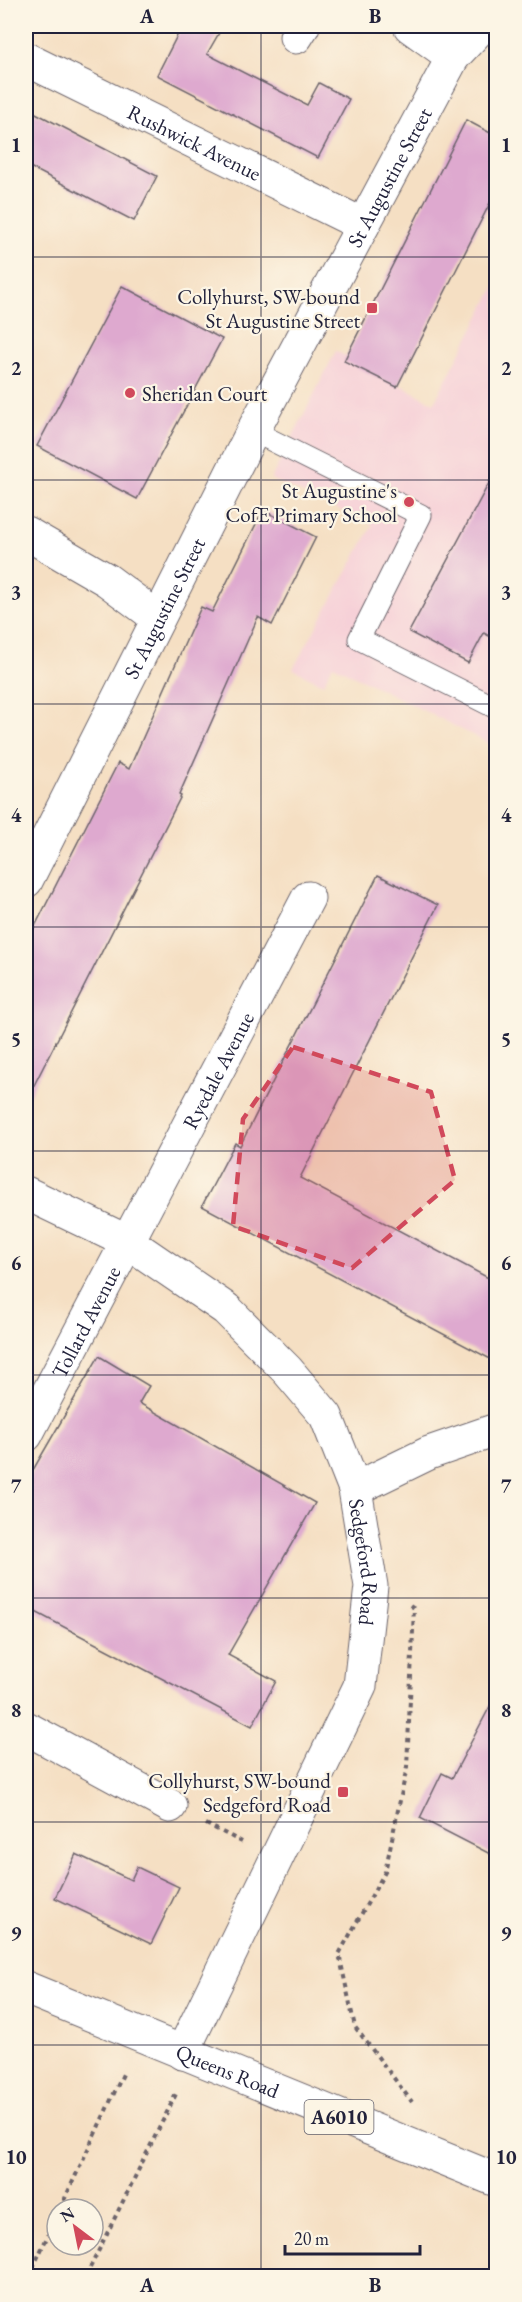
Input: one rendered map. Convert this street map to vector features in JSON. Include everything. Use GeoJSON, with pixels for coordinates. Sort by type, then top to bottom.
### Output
{"type":"FeatureCollection","features":[{"type":"Feature","properties":{"kind":"main road"},"geometry":{"type":"LineString","coordinates":[[410,26],[453,57]]}},
{"type":"Feature","properties":{"kind":"main road","name":"St Augustine Street"},"geometry":{"type":"LineString","coordinates":[[26,881],[253,431],[453,57],[482,26]]}},
{"type":"Feature","properties":{"kind":"main road","name":"Rushwick Avenue"},"geometry":{"type":"LineString","coordinates":[[26,59],[363,225]]}},
{"type":"Feature","properties":{"kind":"main road"},"geometry":{"type":"LineString","coordinates":[[26,532],[107,580],[158,618]]}},
{"type":"Feature","properties":{"kind":"main road","name":"Ryedale Avenue"},"geometry":{"type":"LineString","coordinates":[[128,1242],[308,898]]}},
{"type":"Feature","properties":{"kind":"main road","name":"Sedgeford Road"},"geometry":{"type":"LineString","coordinates":[[26,1192],[128,1242],[226,1309],[286,1370],[326,1416],[355,1489],[371,1586],[360,1686],[276,1858],[188,2056]]}},
{"type":"Feature","properties":{"kind":"main road","name":"Tollard Avenue"},"geometry":{"type":"LineString","coordinates":[[26,1435],[128,1242]]}},
{"type":"Feature","properties":{"kind":"main road"},"geometry":{"type":"LineString","coordinates":[[355,1489],[429,1453],[496,1430]]}},
{"type":"Feature","properties":{"kind":"main road"},"geometry":{"type":"LineString","coordinates":[[26,1728],[170,1806]]}},
{"type":"Feature","properties":{"kind":"main road","name":"Queens Road"},"geometry":{"type":"LineString","coordinates":[[26,1988],[496,2180]]}},
{"type":"Feature","properties":{"kind":"lane"},"geometry":{"type":"LineString","coordinates":[[253,431],[421,515],[359,639],[496,708]]}},
{"type":"Feature","properties":{"kind":"path"},"geometry":{"type":"LineString","coordinates":[[371,1586],[414,1608],[407,1767],[386,1872],[339,1954],[355,2027],[412,2101],[405,2144]]}},
{"type":"Feature","properties":{"kind":"path"},"geometry":{"type":"LineString","coordinates":[[170,1806],[276,1858]]}},
{"type":"Feature","properties":{"kind":"path"},"geometry":{"type":"LineString","coordinates":[[66,2197],[141,2036]]}},
{"type":"Feature","properties":{"kind":"path"},"geometry":{"type":"LineString","coordinates":[[86,2277],[188,2056]]}},
{"type":"Feature","properties":{"kind":"path"},"geometry":{"type":"LineString","coordinates":[[29,2277],[45,2242]]}},
{"type":"Feature","properties":{"kind":"highlighted area"},"geometry":{"type":"Polygon","coordinates":[[[293,1047],[431,1092],[455,1180],[352,1268],[233,1226],[243,1119],[293,1047]]]}},
{"type":"Feature","properties":{"kind":"shaded area","name":"St Augustine's CofE Primary School"},"geometry":{"type":"Polygon","coordinates":[[[496,285],[496,747],[333,665],[323,684],[293,669],[373,525],[271,479],[336,351],[434,403],[496,285]]]}},
{"type":"Feature","properties":{"kind":"building"},"geometry":{"type":"Polygon","coordinates":[[[182,26],[223,26],[207,54],[307,105],[319,83],[349,99],[318,158],[157,75],[182,26]]]}},
{"type":"Feature","properties":{"kind":"building"},"geometry":{"type":"Polygon","coordinates":[[[26,108],[157,176],[134,221],[26,165],[26,108]]]}},
{"type":"Feature","properties":{"kind":"building"},"geometry":{"type":"Polygon","coordinates":[[[466,120],[496,136],[496,191],[397,387],[344,361],[466,120]]]}},
{"type":"Feature","properties":{"kind":"building","name":"Sheridan Court"},"geometry":{"type":"Polygon","coordinates":[[[122,286],[222,339],[137,499],[37,446],[122,286]]]}},
{"type":"Feature","properties":{"kind":"building"},"geometry":{"type":"Polygon","coordinates":[[[496,470],[496,640],[484,633],[468,663],[409,632],[496,470]]]}},
{"type":"Feature","properties":{"kind":"building"},"geometry":{"type":"Polygon","coordinates":[[[263,510],[316,537],[272,625],[258,617],[179,795],[181,796],[26,1101],[26,944],[118,763],[129,769],[201,607],[212,612],[263,510]]]}},
{"type":"Feature","properties":{"kind":"building"},"geometry":{"type":"Polygon","coordinates":[[[378,875],[438,905],[300,1178],[496,1282],[496,1362],[202,1206],[235,1143],[240,1146],[378,875]]]}},
{"type":"Feature","properties":{"kind":"building"},"geometry":{"type":"Polygon","coordinates":[[[99,1356],[149,1386],[139,1403],[315,1503],[228,1655],[276,1681],[252,1726],[26,1607],[26,1482],[99,1356]]]}},
{"type":"Feature","properties":{"kind":"building"},"geometry":{"type":"Polygon","coordinates":[[[496,1695],[496,1857],[420,1818],[442,1773],[452,1778],[496,1695]]]}},
{"type":"Feature","properties":{"kind":"building"},"geometry":{"type":"Polygon","coordinates":[[[76,1854],[131,1880],[137,1867],[179,1887],[151,1944],[55,1898],[76,1854]]]}},
{"type":"Feature","properties":{"kind":"place","name":"Collyhurst, SW-bound St Augustine Street"},"geometry":{"type":"Point","coordinates":[372,308]}},
{"type":"Feature","properties":{"kind":"place","name":"Sheridan Court"},"geometry":{"type":"Point","coordinates":[130,393]}},
{"type":"Feature","properties":{"kind":"place","name":"St Augustine's CofE Primary School"},"geometry":{"type":"Point","coordinates":[409,502]}},
{"type":"Feature","properties":{"kind":"place","name":"Collyhurst, SW-bound Sedgeford Road"},"geometry":{"type":"Point","coordinates":[343,1792]}}]}
